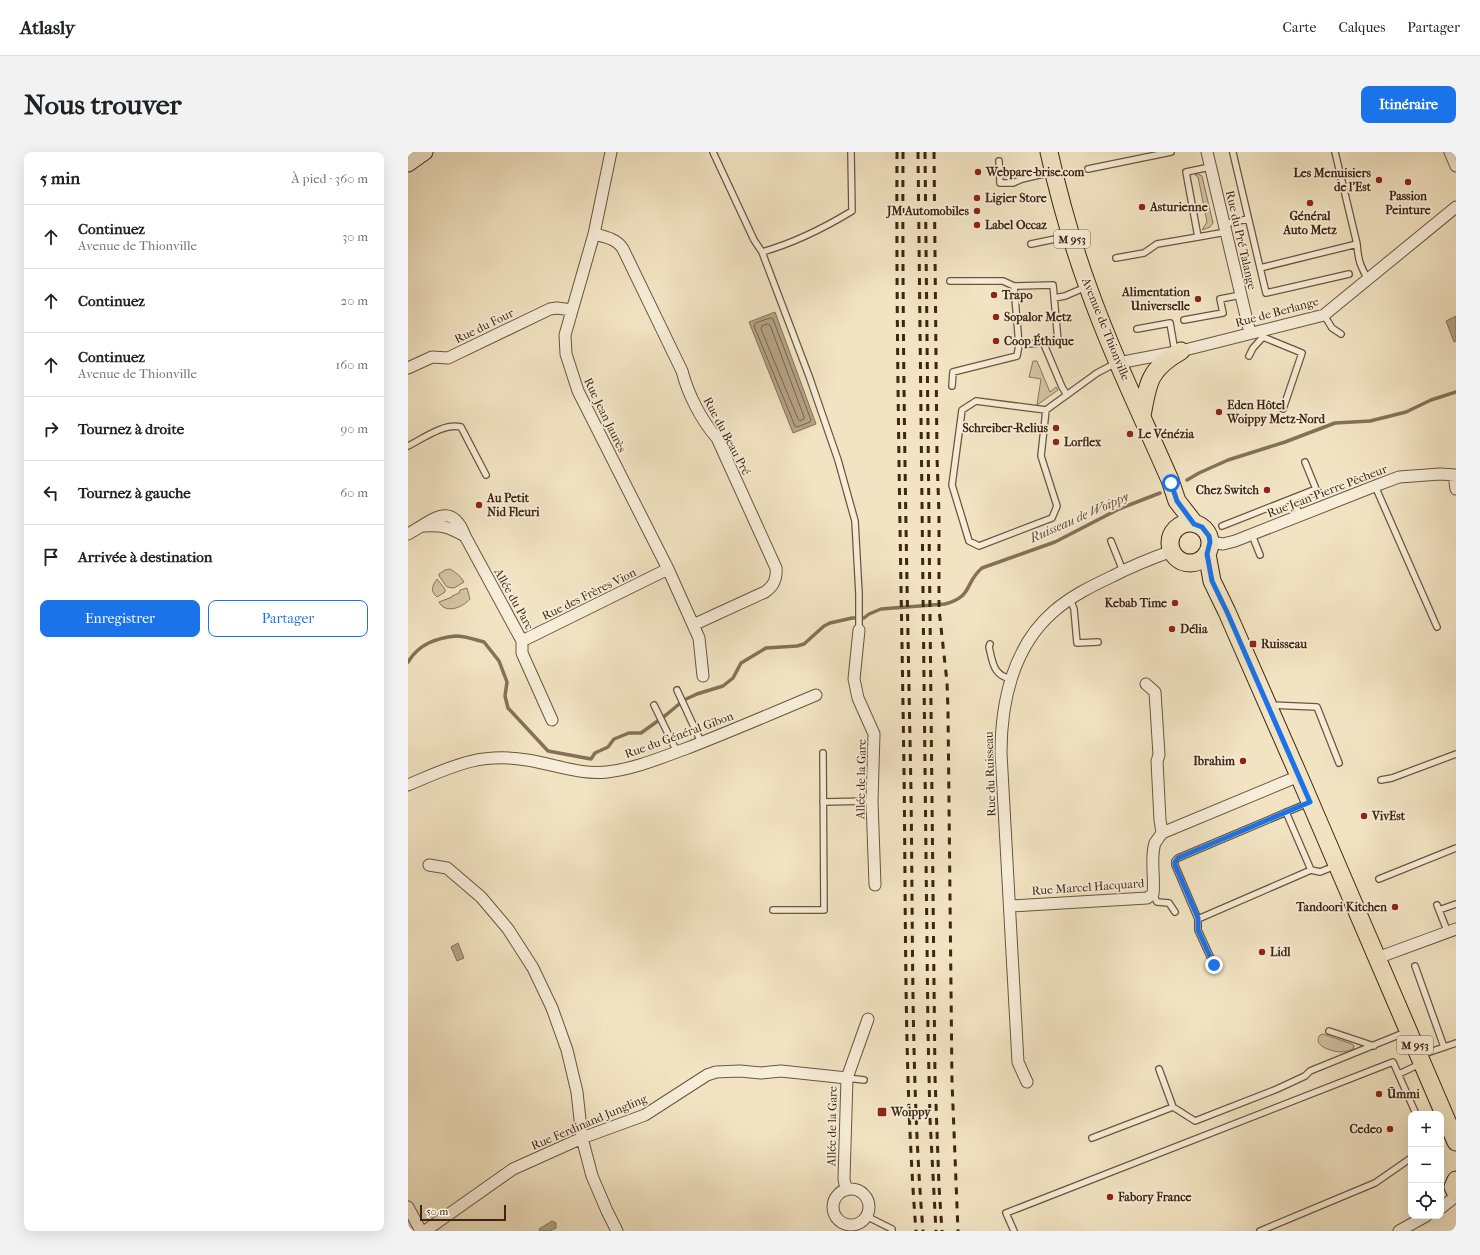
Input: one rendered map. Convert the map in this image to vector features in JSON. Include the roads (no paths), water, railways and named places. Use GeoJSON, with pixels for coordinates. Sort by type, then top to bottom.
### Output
{"type":"FeatureCollection","features":[{"type":"Feature","properties":{"kind":"main road","name":"Avenue de Thionville"},"geometry":{"type":"LineString","coordinates":[[1049,152],[1071,236],[1088,287],[1118,363],[1170,480],[1177,501],[1194,524]]}},
{"type":"Feature","properties":{"kind":"main road"},"geometry":{"type":"LineString","coordinates":[[1142,416],[1146,390],[1154,372],[1168,358],[1178,351]]}},
{"type":"Feature","properties":{"kind":"main road","name":"Avenue de Thionville"},"geometry":{"type":"LineString","coordinates":[[1176,530],[1177,501]]}},
{"type":"Feature","properties":{"kind":"main road"},"geometry":{"type":"LineString","coordinates":[[1184,524],[1194,524],[1202,527],[1206,531],[1209,548],[1203,558],[1192,563],[1176,557],[1172,551],[1171,538],[1176,530],[1184,524]]}},
{"type":"Feature","properties":{"kind":"main road","name":"M 953"},"geometry":{"type":"LineString","coordinates":[[1209,548],[1212,581],[1268,705],[1408,1031],[1455,1135]]}},
{"type":"Feature","properties":{"kind":"main road","name":"M 953"},"geometry":{"type":"LineString","coordinates":[[1192,563],[1212,581]]}},
{"type":"Feature","properties":{"kind":"main road"},"geometry":{"type":"LineString","coordinates":[[1456,1180],[1453,1187],[1456,1195]]}},
{"type":"Feature","properties":{"kind":"street"},"geometry":{"type":"LineString","coordinates":[[408,164],[425,152]]}},
{"type":"Feature","properties":{"kind":"street","name":"Rue Jean Jaurès"},"geometry":{"type":"LineString","coordinates":[[611,152],[594,234],[566,330],[564,344],[574,381],[603,442],[668,569],[700,638],[702,676]]}},
{"type":"Feature","properties":{"kind":"street","name":"Rue du Pré Talange"},"geometry":{"type":"LineString","coordinates":[[1206,152],[1250,333]]}},
{"type":"Feature","properties":{"kind":"street"},"geometry":{"type":"LineString","coordinates":[[1450,152],[1456,166]]}},
{"type":"Feature","properties":{"kind":"street","name":"Rue de Berlange"},"geometry":{"type":"LineString","coordinates":[[1118,363],[1178,351],[1250,333],[1262,334],[1324,315],[1456,207]]}},
{"type":"Feature","properties":{"kind":"street","name":"Rue du Beau Pré"},"geometry":{"type":"LineString","coordinates":[[594,234],[612,239],[623,249],[682,371],[685,382],[696,405],[709,430],[717,438],[776,568],[777,574],[774,584],[765,592],[693,625]]}},
{"type":"Feature","properties":{"kind":"street","name":"Rue du Four"},"geometry":{"type":"LineString","coordinates":[[408,368],[432,358],[448,358],[550,309],[557,308],[572,310]]}},
{"type":"Feature","properties":{"kind":"street","name":"Rue Jean-Pierre Pêcheur"},"geometry":{"type":"LineString","coordinates":[[1209,548],[1252,535],[1399,477],[1440,474],[1455,475]]}},
{"type":"Feature","properties":{"kind":"street"},"geometry":{"type":"LineString","coordinates":[[1455,475],[1456,489]]}},
{"type":"Feature","properties":{"kind":"street","name":"Allée du Parc"},"geometry":{"type":"LineString","coordinates":[[408,533],[442,516],[453,518],[456,526],[464,536],[522,641],[522,653],[552,720]]}},
{"type":"Feature","properties":{"kind":"street","name":"Rue du Ruisseau"},"geometry":{"type":"LineString","coordinates":[[1027,1082],[1018,1062],[1001,753],[1001,732],[1004,709],[1011,679],[1021,653],[1035,631],[1052,612],[1082,591],[1123,571],[1172,551]]}},
{"type":"Feature","properties":{"kind":"street","name":"Rue des Frères Vion"},"geometry":{"type":"LineString","coordinates":[[522,641],[668,569]]}},
{"type":"Feature","properties":{"kind":"street","name":"Allée de la Gare"},"geometry":{"type":"LineString","coordinates":[[859,622],[854,679],[858,698],[874,734],[872,801],[875,885]]}},
{"type":"Feature","properties":{"kind":"street"},"geometry":{"type":"LineString","coordinates":[[1146,684],[1155,692],[1159,755],[1157,761],[1162,833],[1299,776]]}},
{"type":"Feature","properties":{"kind":"street","name":"Rue du Général Gibon"},"geometry":{"type":"LineString","coordinates":[[408,785],[459,763],[478,759],[503,757],[526,760],[587,773],[607,772],[631,768],[677,752],[816,695]]}},
{"type":"Feature","properties":{"kind":"street","name":"Rue Marcel Hacquard"},"geometry":{"type":"LineString","coordinates":[[1010,906],[1147,898],[1153,894],[1153,853],[1155,843],[1162,833]]}},
{"type":"Feature","properties":{"kind":"street"},"geometry":{"type":"LineString","coordinates":[[429,865],[447,868],[481,897],[508,929],[533,968],[552,1008],[567,1050],[577,1092],[582,1138],[592,1176],[617,1231]]}},
{"type":"Feature","properties":{"kind":"street"},"geometry":{"type":"LineString","coordinates":[[1377,958],[1452,931]]}},
{"type":"Feature","properties":{"kind":"street","name":"Allée de la Gare"},"geometry":{"type":"LineString","coordinates":[[846,1190],[844,1179],[846,1078],[868,1019]]}},
{"type":"Feature","properties":{"kind":"street","name":"Rue Ferdinand Jungling"},"geometry":{"type":"LineString","coordinates":[[425,1231],[513,1169],[582,1138],[645,1115],[711,1073],[740,1071],[762,1073],[781,1071],[846,1078]]}},
{"type":"Feature","properties":{"kind":"street"},"geometry":{"type":"LineString","coordinates":[[846,1190],[856,1190],[865,1196],[869,1207],[866,1216],[859,1227],[853,1225],[840,1227],[834,1215],[833,1204],[838,1194],[846,1190]]}},
{"type":"Feature","properties":{"kind":"street"},"geometry":{"type":"LineString","coordinates":[[1444,1205],[1456,1195]]}},
{"type":"Feature","properties":{"kind":"street"},"geometry":{"type":"LineString","coordinates":[[408,1207],[421,1231]]}},
{"type":"Feature","properties":{"kind":"street"},"geometry":{"type":"LineString","coordinates":[[1400,1231],[1421,1219]]}},
{"type":"Feature","properties":{"kind":"lane"},"geometry":{"type":"LineString","coordinates":[[713,152],[754,240],[762,252],[810,376],[838,460],[855,521],[859,622]]}},
{"type":"Feature","properties":{"kind":"lane"},"geometry":{"type":"LineString","coordinates":[[762,252],[784,246],[852,212],[851,152]]}},
{"type":"Feature","properties":{"kind":"lane"},"geometry":{"type":"LineString","coordinates":[[1088,169],[1170,152]]}},
{"type":"Feature","properties":{"kind":"lane"},"geometry":{"type":"LineString","coordinates":[[1335,152],[1357,244],[1358,257],[1361,268],[1368,278]]}},
{"type":"Feature","properties":{"kind":"lane"},"geometry":{"type":"LineString","coordinates":[[1233,153],[1266,293],[1350,274]]}},
{"type":"Feature","properties":{"kind":"lane"},"geometry":{"type":"LineString","coordinates":[[1000,161],[1000,183],[1013,183],[1022,179],[1053,171]]}},
{"type":"Feature","properties":{"kind":"lane"},"geometry":{"type":"LineString","coordinates":[[1198,237],[1186,172],[1210,167]]}},
{"type":"Feature","properties":{"kind":"lane"},"geometry":{"type":"LineString","coordinates":[[1116,258],[1144,253],[1157,244],[1198,237],[1248,219]]}},
{"type":"Feature","properties":{"kind":"lane"},"geometry":{"type":"LineString","coordinates":[[1031,244],[1071,236]]}},
{"type":"Feature","properties":{"kind":"lane"},"geometry":{"type":"LineString","coordinates":[[1260,268],[1357,244]]}},
{"type":"Feature","properties":{"kind":"lane"},"geometry":{"type":"LineString","coordinates":[[950,281],[1003,281],[1014,286],[1053,285],[1058,341],[1019,345]]}},
{"type":"Feature","properties":{"kind":"lane"},"geometry":{"type":"LineString","coordinates":[[952,386],[953,372],[1017,356],[1019,345],[1014,286]]}},
{"type":"Feature","properties":{"kind":"lane"},"geometry":{"type":"LineString","coordinates":[[1054,298],[1065,296],[1088,287]]}},
{"type":"Feature","properties":{"kind":"lane"},"geometry":{"type":"LineString","coordinates":[[1184,320],[1223,313],[1220,299],[1241,295]]}},
{"type":"Feature","properties":{"kind":"lane"},"geometry":{"type":"LineString","coordinates":[[1324,315],[1332,328],[1340,334]]}},
{"type":"Feature","properties":{"kind":"lane"},"geometry":{"type":"LineString","coordinates":[[1137,329],[1170,323],[1178,351]]}},
{"type":"Feature","properties":{"kind":"lane"},"geometry":{"type":"LineString","coordinates":[[1249,356],[1262,334],[1302,353],[1283,409]]}},
{"type":"Feature","properties":{"kind":"lane"},"geometry":{"type":"LineString","coordinates":[[1043,342],[1062,387],[1067,395]]}},
{"type":"Feature","properties":{"kind":"lane"},"geometry":{"type":"LineString","coordinates":[[1046,410],[1041,456],[1057,506],[1052,518],[979,546],[969,542],[952,485],[962,410],[976,401],[1046,410],[1097,373],[1118,363]]}},
{"type":"Feature","properties":{"kind":"lane"},"geometry":{"type":"LineString","coordinates":[[408,446],[443,428],[453,425],[462,427],[486,475]]}},
{"type":"Feature","properties":{"kind":"lane"},"geometry":{"type":"LineString","coordinates":[[1222,526],[1316,489],[1305,462]]}},
{"type":"Feature","properties":{"kind":"lane"},"geometry":{"type":"LineString","coordinates":[[1375,486],[1437,627]]}},
{"type":"Feature","properties":{"kind":"lane"},"geometry":{"type":"LineString","coordinates":[[1293,498],[1300,516]]}},
{"type":"Feature","properties":{"kind":"lane"},"geometry":{"type":"LineString","coordinates":[[1252,535],[1260,555]]}},
{"type":"Feature","properties":{"kind":"lane"},"geometry":{"type":"LineString","coordinates":[[1111,542],[1123,571]]}},
{"type":"Feature","properties":{"kind":"lane"},"geometry":{"type":"LineString","coordinates":[[1070,599],[1074,608],[1074,644],[1098,642]]}},
{"type":"Feature","properties":{"kind":"lane"},"geometry":{"type":"LineString","coordinates":[[990,644],[989,647],[993,666],[1003,678],[1011,679]]}},
{"type":"Feature","properties":{"kind":"lane"},"geometry":{"type":"LineString","coordinates":[[677,690],[701,742]]}},
{"type":"Feature","properties":{"kind":"lane"},"geometry":{"type":"LineString","coordinates":[[654,705],[677,752]]}},
{"type":"Feature","properties":{"kind":"lane"},"geometry":{"type":"LineString","coordinates":[[1268,705],[1317,707],[1339,763]]}},
{"type":"Feature","properties":{"kind":"lane"},"geometry":{"type":"LineString","coordinates":[[773,910],[824,910],[823,753]]}},
{"type":"Feature","properties":{"kind":"lane"},"geometry":{"type":"LineString","coordinates":[[1381,780],[1392,778],[1456,754]]}},
{"type":"Feature","properties":{"kind":"lane"},"geometry":{"type":"LineString","coordinates":[[823,802],[872,801]]}},
{"type":"Feature","properties":{"kind":"lane"},"geometry":{"type":"LineString","coordinates":[[1214,965],[1198,930],[1198,918],[1175,862],[1178,858],[1310,802]]}},
{"type":"Feature","properties":{"kind":"lane"},"geometry":{"type":"LineString","coordinates":[[1286,812],[1311,870]]}},
{"type":"Feature","properties":{"kind":"lane"},"geometry":{"type":"LineString","coordinates":[[1379,879],[1456,848]]}},
{"type":"Feature","properties":{"kind":"lane"},"geometry":{"type":"LineString","coordinates":[[1198,918],[1311,870],[1320,872],[1337,865]]}},
{"type":"Feature","properties":{"kind":"lane"},"geometry":{"type":"LineString","coordinates":[[1153,894],[1157,902],[1169,903],[1175,912]]}},
{"type":"Feature","properties":{"kind":"lane"},"geometry":{"type":"LineString","coordinates":[[1452,931],[1438,907],[1456,904]]}},
{"type":"Feature","properties":{"kind":"lane"},"geometry":{"type":"LineString","coordinates":[[1415,966],[1444,1047]]}},
{"type":"Feature","properties":{"kind":"lane"},"geometry":{"type":"LineString","coordinates":[[1329,1031],[1374,1046]]}},
{"type":"Feature","properties":{"kind":"lane"},"geometry":{"type":"LineString","coordinates":[[1159,1068],[1174,1107],[1194,1121],[1277,1088],[1304,1076],[1310,1071],[1408,1031]]}},
{"type":"Feature","properties":{"kind":"lane"},"geometry":{"type":"LineString","coordinates":[[1399,1074],[1444,1047],[1456,1043]]}},
{"type":"Feature","properties":{"kind":"lane"},"geometry":{"type":"LineString","coordinates":[[1014,1231],[1006,1213],[1393,1062],[1415,1111]]}},
{"type":"Feature","properties":{"kind":"lane"},"geometry":{"type":"LineString","coordinates":[[846,1078],[864,1080]]}},
{"type":"Feature","properties":{"kind":"lane"},"geometry":{"type":"LineString","coordinates":[[1092,1138],[1174,1107]]}},
{"type":"Feature","properties":{"kind":"lane"},"geometry":{"type":"LineString","coordinates":[[1260,1231],[1375,1183],[1408,1160]]}},
{"type":"Feature","properties":{"kind":"lane"},"geometry":{"type":"LineString","coordinates":[[866,1216],[892,1229],[892,1231]]}},
{"type":"Feature","properties":{"kind":"water"},"geometry":{"type":"Polygon","coordinates":[[[775,312],[816,424],[793,433],[749,322],[775,312]]]}},
{"type":"Feature","properties":{"kind":"water"},"geometry":{"type":"Polygon","coordinates":[[[1456,316],[1456,341],[1454,342],[1446,321],[1456,316]]]}},
{"type":"Feature","properties":{"kind":"water"},"geometry":{"type":"Polygon","coordinates":[[[458,943],[464,958],[457,961],[451,947],[458,943]]]}},
{"type":"Feature","properties":{"kind":"water"},"geometry":{"type":"Polygon","coordinates":[[[552,1221],[556,1223],[556,1228],[550,1231],[540,1231],[539,1229],[552,1221]]]}},
{"type":"Feature","properties":{"kind":"waterway","name":"Ruisseau de Woippy"},"geometry":{"type":"LineString","coordinates":[[1187,480],[1228,460],[1285,442],[1335,423],[1370,421],[1406,412],[1431,400],[1456,392]]}},
{"type":"Feature","properties":{"kind":"waterway","name":"Ruisseau de Woippy"},"geometry":{"type":"LineString","coordinates":[[408,662],[423,646],[442,638],[459,636],[484,642],[499,661],[507,682],[505,696],[508,708],[548,751],[591,759],[595,753],[608,747],[614,739],[629,733],[641,733],[684,700],[697,694],[723,686],[733,678],[741,663],[766,648],[797,646],[804,644],[824,626],[830,623],[852,618],[864,618],[881,609],[945,604],[954,601],[965,593],[976,574],[982,568],[1055,542],[1119,509],[1160,493]]}},
{"type":"Feature","properties":{"kind":"railway"},"geometry":{"type":"LineString","coordinates":[[897,152],[898,384],[907,1059],[916,1231]]}},
{"type":"Feature","properties":{"kind":"railway"},"geometry":{"type":"LineString","coordinates":[[903,152],[904,392],[914,1066],[923,1231]]}},
{"type":"Feature","properties":{"kind":"railway"},"geometry":{"type":"LineString","coordinates":[[918,152],[928,1031],[930,1119],[936,1231]]}},
{"type":"Feature","properties":{"kind":"railway"},"geometry":{"type":"LineString","coordinates":[[925,152],[935,1077],[942,1231]]}},
{"type":"Feature","properties":{"kind":"railway"},"geometry":{"type":"LineString","coordinates":[[934,152],[939,609],[947,682],[948,711],[952,1082],[958,1231]]}},
{"type":"Feature","properties":{"kind":"place","name":"Webpare-brise.com"},"geometry":{"type":"Point","coordinates":[978,172]}},
{"type":"Feature","properties":{"kind":"place","name":"Les Menuisiers de l'Est"},"geometry":{"type":"Point","coordinates":[1379,180]}},
{"type":"Feature","properties":{"kind":"place","name":"Passion Peinture"},"geometry":{"type":"Point","coordinates":[1408,182]}},
{"type":"Feature","properties":{"kind":"place","name":"Ligier Store"},"geometry":{"type":"Point","coordinates":[977,198]}},
{"type":"Feature","properties":{"kind":"place","name":"Général Auto Metz"},"geometry":{"type":"Point","coordinates":[1310,203]}},
{"type":"Feature","properties":{"kind":"place","name":"Asturienne"},"geometry":{"type":"Point","coordinates":[1142,207]}},
{"type":"Feature","properties":{"kind":"place","name":"JM Automobiles"},"geometry":{"type":"Point","coordinates":[977,211]}},
{"type":"Feature","properties":{"kind":"place","name":"Label Occaz"},"geometry":{"type":"Point","coordinates":[977,225]}},
{"type":"Feature","properties":{"kind":"place","name":"Trapo"},"geometry":{"type":"Point","coordinates":[994,295]}},
{"type":"Feature","properties":{"kind":"place","name":"Alimentation Universelle"},"geometry":{"type":"Point","coordinates":[1198,299]}},
{"type":"Feature","properties":{"kind":"place","name":"Sopalor Metz"},"geometry":{"type":"Point","coordinates":[996,317]}},
{"type":"Feature","properties":{"kind":"place","name":"Coop Éthique"},"geometry":{"type":"Point","coordinates":[996,341]}},
{"type":"Feature","properties":{"kind":"place","name":"Eden Hôtel Woippy Metz-Nord"},"geometry":{"type":"Point","coordinates":[1219,412]}},
{"type":"Feature","properties":{"kind":"place","name":"Schreiber-Relius"},"geometry":{"type":"Point","coordinates":[1056,428]}},
{"type":"Feature","properties":{"kind":"place","name":"Le Vénézia"},"geometry":{"type":"Point","coordinates":[1130,434]}},
{"type":"Feature","properties":{"kind":"place","name":"Lorflex"},"geometry":{"type":"Point","coordinates":[1056,442]}},
{"type":"Feature","properties":{"kind":"place","name":"Chez Switch"},"geometry":{"type":"Point","coordinates":[1267,490]}},
{"type":"Feature","properties":{"kind":"place","name":"Au Petit Nid Fleuri"},"geometry":{"type":"Point","coordinates":[479,505]}},
{"type":"Feature","properties":{"kind":"place","name":"Kebab Time"},"geometry":{"type":"Point","coordinates":[1175,603]}},
{"type":"Feature","properties":{"kind":"place","name":"Délia"},"geometry":{"type":"Point","coordinates":[1172,629]}},
{"type":"Feature","properties":{"kind":"place","name":"Ruisseau"},"geometry":{"type":"Point","coordinates":[1253,644]}},
{"type":"Feature","properties":{"kind":"place","name":"Ibrahim"},"geometry":{"type":"Point","coordinates":[1243,761]}},
{"type":"Feature","properties":{"kind":"place","name":"VivEst"},"geometry":{"type":"Point","coordinates":[1364,816]}},
{"type":"Feature","properties":{"kind":"place","name":"Tandoori Kitchen"},"geometry":{"type":"Point","coordinates":[1395,907]}},
{"type":"Feature","properties":{"kind":"place","name":"Lidl"},"geometry":{"type":"Point","coordinates":[1262,952]}},
{"type":"Feature","properties":{"kind":"place","name":"Ūmmi"},"geometry":{"type":"Point","coordinates":[1379,1094]}},
{"type":"Feature","properties":{"kind":"place","name":"Woippy"},"geometry":{"type":"Point","coordinates":[882,1112]}},
{"type":"Feature","properties":{"kind":"place","name":"Cedeo"},"geometry":{"type":"Point","coordinates":[1390,1129]}},
{"type":"Feature","properties":{"kind":"place","name":"Fabory France"},"geometry":{"type":"Point","coordinates":[1110,1197]}}]}
